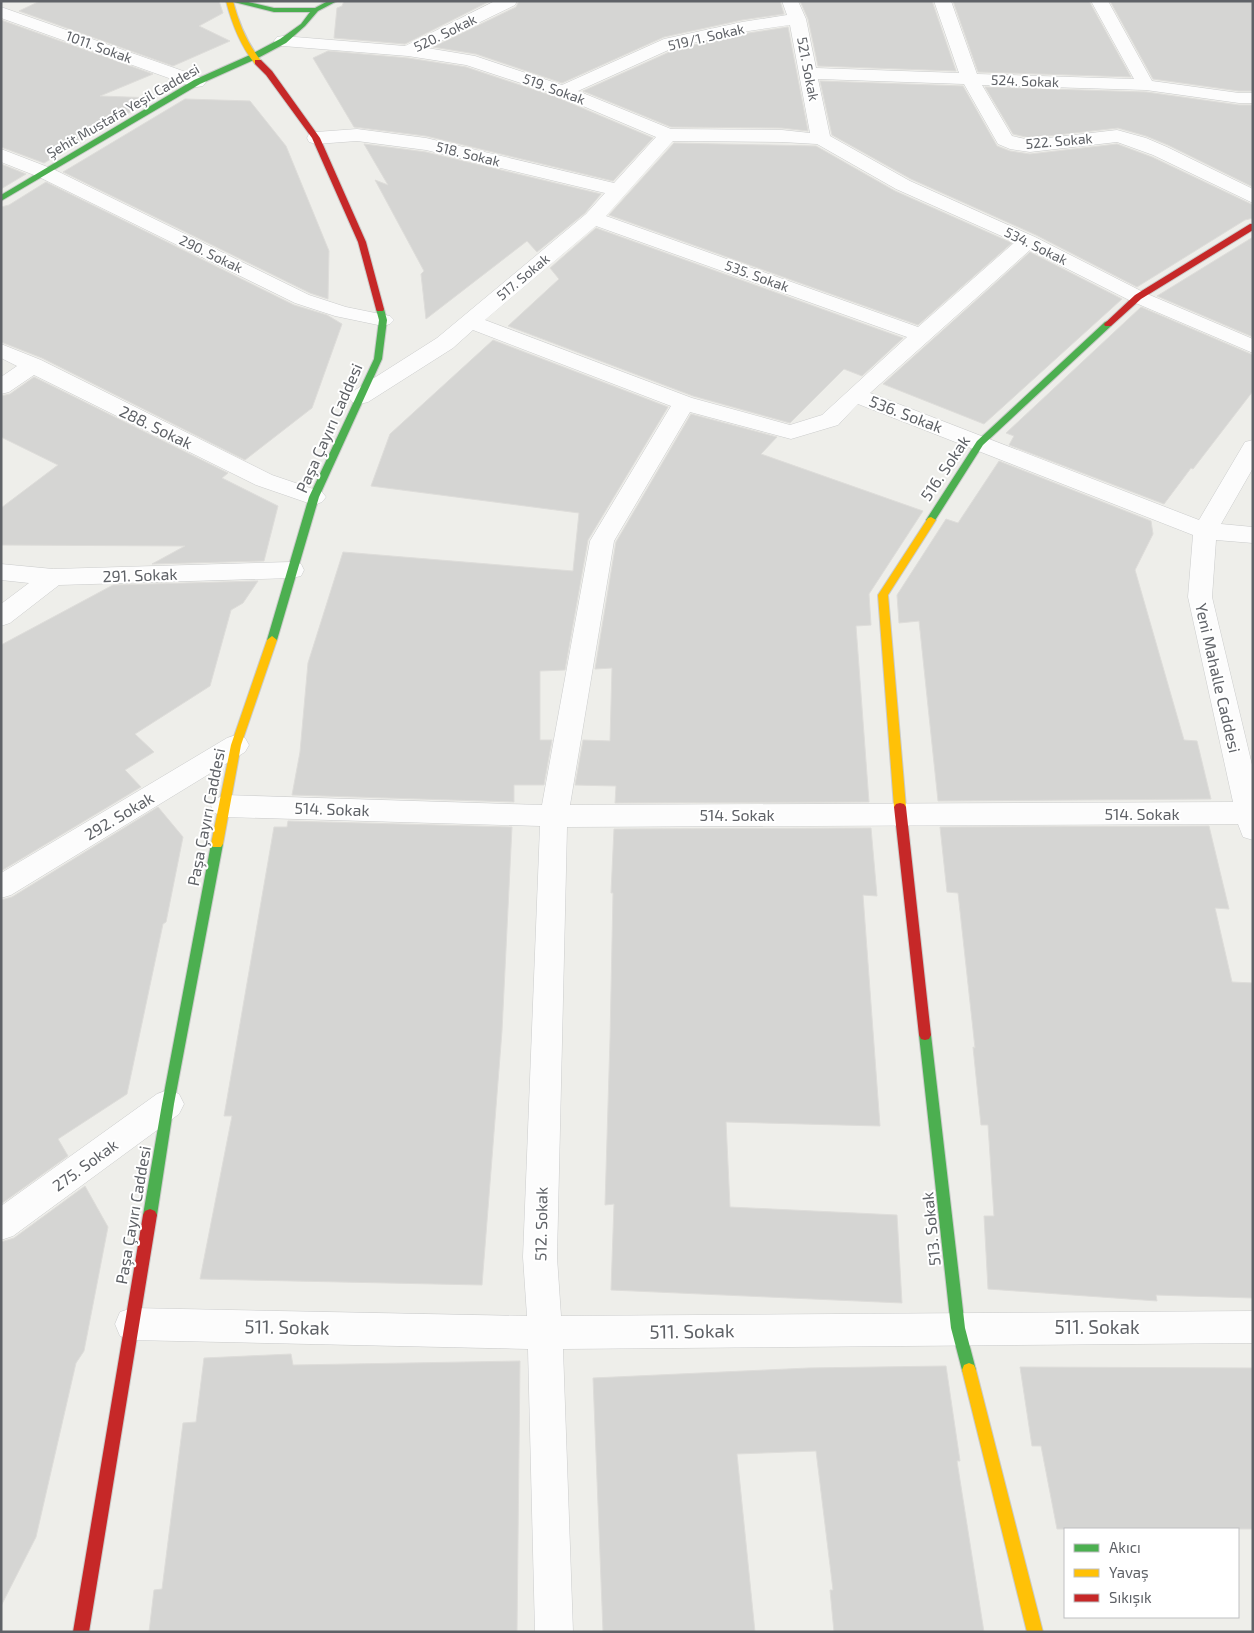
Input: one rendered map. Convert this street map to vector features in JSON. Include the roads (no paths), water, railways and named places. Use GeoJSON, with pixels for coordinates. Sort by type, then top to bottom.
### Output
{"type":"FeatureCollection","features":[{"type":"Feature","properties":{"kind":"street"},"geometry":{"type":"LineString","coordinates":[[231,1],[259,10],[292,12],[316,10]]}},
{"type":"Feature","properties":{"kind":"street","name":"Paşa Çayırı Caddesi"},"geometry":{"type":"LineString","coordinates":[[81,1632],[168,1104],[236,746],[268,652],[314,497],[378,358],[383,320],[362,242],[316,138],[269,73],[253,57],[237,26],[231,1]]}},
{"type":"Feature","properties":{"kind":"street","name":"Şehit Mustafa Yeşil Caddesi"},"geometry":{"type":"LineString","coordinates":[[1,199],[197,82],[253,57],[283,41],[304,25],[316,10],[334,1]]}},
{"type":"Feature","properties":{"kind":"street","name":"520. Sokak"},"geometry":{"type":"LineString","coordinates":[[408,51],[509,1]]}},
{"type":"Feature","properties":{"kind":"street","name":"521. Sokak"},"geometry":{"type":"LineString","coordinates":[[789,1],[797,19],[821,139]]}},
{"type":"Feature","properties":{"kind":"street","name":"522. Sokak"},"geometry":{"type":"LineString","coordinates":[[942,1],[970,79],[1005,140],[1017,145],[1030,146],[1117,136],[1139,142],[1160,151],[1253,197]]}},
{"type":"Feature","properties":{"kind":"street"},"geometry":{"type":"LineString","coordinates":[[1099,1],[1146,85]]}},
{"type":"Feature","properties":{"kind":"street","name":"1011. Sokak"},"geometry":{"type":"LineString","coordinates":[[1,12],[197,82]]}},
{"type":"Feature","properties":{"kind":"street","name":"519/1. Sokak"},"geometry":{"type":"LineString","coordinates":[[564,91],[670,43],[797,19]]}},
{"type":"Feature","properties":{"kind":"street","name":"519. Sokak"},"geometry":{"type":"LineString","coordinates":[[283,41],[408,51],[468,60],[564,91],[668,136],[782,136],[821,139]]}},
{"type":"Feature","properties":{"kind":"street","name":"524. Sokak"},"geometry":{"type":"LineString","coordinates":[[809,73],[1146,85],[1248,101]]}},
{"type":"Feature","properties":{"kind":"street","name":"518. Sokak"},"geometry":{"type":"LineString","coordinates":[[316,138],[357,135],[426,144],[618,190]]}},
{"type":"Feature","properties":{"kind":"street","name":"517. Sokak"},"geometry":{"type":"LineString","coordinates":[[360,398],[445,343],[593,218],[668,136]]}},
{"type":"Feature","properties":{"kind":"street","name":"534. Sokak"},"geometry":{"type":"LineString","coordinates":[[821,139],[903,185],[1028,241],[1138,297],[1253,347]]}},
{"type":"Feature","properties":{"kind":"street","name":"290. Sokak"},"geometry":{"type":"LineString","coordinates":[[1,155],[46,173],[302,299],[342,312],[383,320]]}},
{"type":"Feature","properties":{"kind":"street","name":"535. Sokak"},"geometry":{"type":"LineString","coordinates":[[593,218],[920,335]]}},
{"type":"Feature","properties":{"kind":"street","name":"516. Sokak"},"geometry":{"type":"LineString","coordinates":[[901,815],[883,595],[980,443],[1138,297],[1253,226]]}},
{"type":"Feature","properties":{"kind":"street"},"geometry":{"type":"LineString","coordinates":[[855,395],[920,335],[1028,241]]}},
{"type":"Feature","properties":{"kind":"street","name":"536. Sokak"},"geometry":{"type":"LineString","coordinates":[[470,322],[684,403],[791,432],[830,420],[855,395],[1205,531],[1253,535]]}},
{"type":"Feature","properties":{"kind":"street","name":"288. Sokak"},"geometry":{"type":"LineString","coordinates":[[1,350],[264,480],[314,497]]}},
{"type":"Feature","properties":{"kind":"street"},"geometry":{"type":"LineString","coordinates":[[1,387],[32,365]]}},
{"type":"Feature","properties":{"kind":"street","name":"512. Sokak"},"geometry":{"type":"LineString","coordinates":[[554,1632],[545,1333],[540,1257],[554,816],[602,541],[684,403]]}},
{"type":"Feature","properties":{"kind":"street","name":"Yeni Mahalle Caddesi"},"geometry":{"type":"LineString","coordinates":[[1251,821],[1200,597],[1205,531],[1253,447]]}},
{"type":"Feature","properties":{"kind":"street","name":"291. Sokak"},"geometry":{"type":"LineString","coordinates":[[1,572],[53,576],[292,570]]}},
{"type":"Feature","properties":{"kind":"street"},"geometry":{"type":"LineString","coordinates":[[1,617],[53,576]]}},
{"type":"Feature","properties":{"kind":"street","name":"292. Sokak"},"geometry":{"type":"LineString","coordinates":[[1,887],[236,746]]}},
{"type":"Feature","properties":{"kind":"street","name":"514. Sokak"},"geometry":{"type":"LineString","coordinates":[[224,806],[554,816],[901,815],[1251,821]]}},
{"type":"Feature","properties":{"kind":"street","name":"513. Sokak"},"geometry":{"type":"LineString","coordinates":[[901,815],[958,1328],[1035,1632]]}},
{"type":"Feature","properties":{"kind":"street","name":"275. Sokak"},"geometry":{"type":"LineString","coordinates":[[1,1225],[168,1104]]}},
{"type":"Feature","properties":{"kind":"street","name":"511. Sokak"},"geometry":{"type":"LineString","coordinates":[[132,1324],[545,1333],[1253,1327]]}}]}
